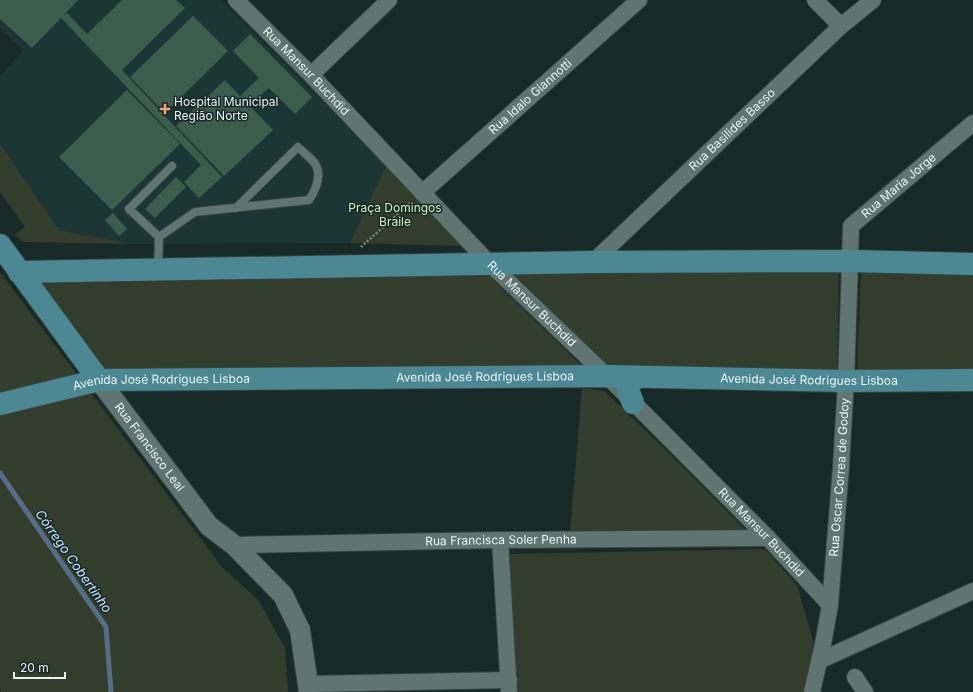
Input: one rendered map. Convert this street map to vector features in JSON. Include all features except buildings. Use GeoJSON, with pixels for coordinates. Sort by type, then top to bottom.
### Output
{"type":"FeatureCollection","features":[{"type":"Feature","properties":{"kind":"main road","name":"Rua Francisco Leal"},"geometry":{"type":"LineString","coordinates":[[0,245],[100,380]]}},
{"type":"Feature","properties":{"kind":"main road"},"geometry":{"type":"LineString","coordinates":[[19,272],[593,262],[850,261],[973,264]]}},
{"type":"Feature","properties":{"kind":"main road","name":"Avenida José Rodrigues Lisboa"},"geometry":{"type":"LineString","coordinates":[[0,404],[100,380],[607,376],[846,381],[973,380]]}},
{"type":"Feature","properties":{"kind":"main road"},"geometry":{"type":"LineString","coordinates":[[633,403],[628,390],[630,383],[637,377]]}},
{"type":"Feature","properties":{"kind":"street","name":"Rua Mansur Buchdid"},"geometry":{"type":"LineString","coordinates":[[236,0],[310,75],[490,264],[607,376],[768,538],[830,605]]}},
{"type":"Feature","properties":{"kind":"street"},"geometry":{"type":"LineString","coordinates":[[310,75],[389,0]]}},
{"type":"Feature","properties":{"kind":"street","name":"Rua Idalo Giannotti"},"geometry":{"type":"LineString","coordinates":[[422,193],[639,0]]}},
{"type":"Feature","properties":{"kind":"street"},"geometry":{"type":"LineString","coordinates":[[815,0],[841,26]]}},
{"type":"Feature","properties":{"kind":"street","name":"Rua Basilides Basso"},"geometry":{"type":"LineString","coordinates":[[593,262],[841,26],[873,0]]}},
{"type":"Feature","properties":{"kind":"street","name":"Rua Maria Jorge"},"geometry":{"type":"LineString","coordinates":[[850,261],[851,226],[973,123]]}},
{"type":"Feature","properties":{"kind":"street","name":"Rua Oscar Correa de Godoy"},"geometry":{"type":"LineString","coordinates":[[812,692],[830,605],[846,381],[850,261]]}},
{"type":"Feature","properties":{"kind":"street","name":"Rua Francisco Leal"},"geometry":{"type":"LineString","coordinates":[[100,380],[209,526],[234,545],[283,595],[300,630],[308,688]]}},
{"type":"Feature","properties":{"kind":"street","name":"Rua Francisca Soler Penha"},"geometry":{"type":"LineString","coordinates":[[234,545],[500,540],[768,538]]}},
{"type":"Feature","properties":{"kind":"street"},"geometry":{"type":"LineString","coordinates":[[308,688],[509,686],[500,540]]}},
{"type":"Feature","properties":{"kind":"street"},"geometry":{"type":"LineString","coordinates":[[819,661],[973,591]]}},
{"type":"Feature","properties":{"kind":"street"},"geometry":{"type":"LineString","coordinates":[[855,677],[865,692]]}},
{"type":"Feature","properties":{"kind":"lane"},"geometry":{"type":"LineString","coordinates":[[159,237],[195,212],[236,208],[309,200],[317,185],[319,176],[317,168],[313,161],[298,147],[236,208]]}},
{"type":"Feature","properties":{"kind":"lane"},"geometry":{"type":"LineString","coordinates":[[158,270],[159,237],[129,209],[172,166]]}},
{"type":"Feature","properties":{"kind":"path"},"geometry":{"type":"LineString","coordinates":[[338,266],[422,193]]}},
{"type":"Feature","properties":{"kind":"shaded area","name":"Hospital Municipal Região Norte"},"geometry":{"type":"Polygon","coordinates":[[[0,0],[221,0],[386,165],[350,243],[131,244],[59,230],[0,143],[0,76],[23,51],[0,27],[0,0]]]}},
{"type":"Feature","properties":{"kind":"green space"},"geometry":{"type":"Polygon","coordinates":[[[0,143],[59,230],[131,244],[24,242],[14,235],[25,227],[0,192],[0,143]]]}},
{"type":"Feature","properties":{"kind":"green space","name":"Praça Domingos Braile"},"geometry":{"type":"Polygon","coordinates":[[[386,165],[461,238],[459,246],[350,243],[386,165]]]}},
{"type":"Feature","properties":{"kind":"green space"},"geometry":{"type":"Polygon","coordinates":[[[839,268],[837,372],[608,366],[508,271],[839,268]]]}},
{"type":"Feature","properties":{"kind":"green space"},"geometry":{"type":"Polygon","coordinates":[[[861,271],[973,273],[973,373],[857,373],[861,271]]]}},
{"type":"Feature","properties":{"kind":"green space"},"geometry":{"type":"Polygon","coordinates":[[[0,272],[222,567],[259,601],[285,648],[288,692],[1,692],[0,272]]]}},
{"type":"Feature","properties":{"kind":"green space"},"geometry":{"type":"Polygon","coordinates":[[[487,274],[585,369],[104,372],[38,284],[487,274]]]}},
{"type":"Feature","properties":{"kind":"green space"},"geometry":{"type":"Polygon","coordinates":[[[582,388],[604,391],[662,446],[746,530],[570,533],[582,388]]]}},
{"type":"Feature","properties":{"kind":"green space"},"geometry":{"type":"Polygon","coordinates":[[[765,549],[797,585],[815,647],[804,692],[513,692],[508,554],[765,549]]]}},
{"type":"Feature","properties":{"kind":"waterway","name":"Córrego Cobertinho"},"geometry":{"type":"LineString","coordinates":[[0,473],[106,627],[111,692]]}},
{"type":"Feature","properties":{"kind":"place","name":"Hospital Municipal Região Norte"},"geometry":{"type":"Point","coordinates":[165,109]}}]}
